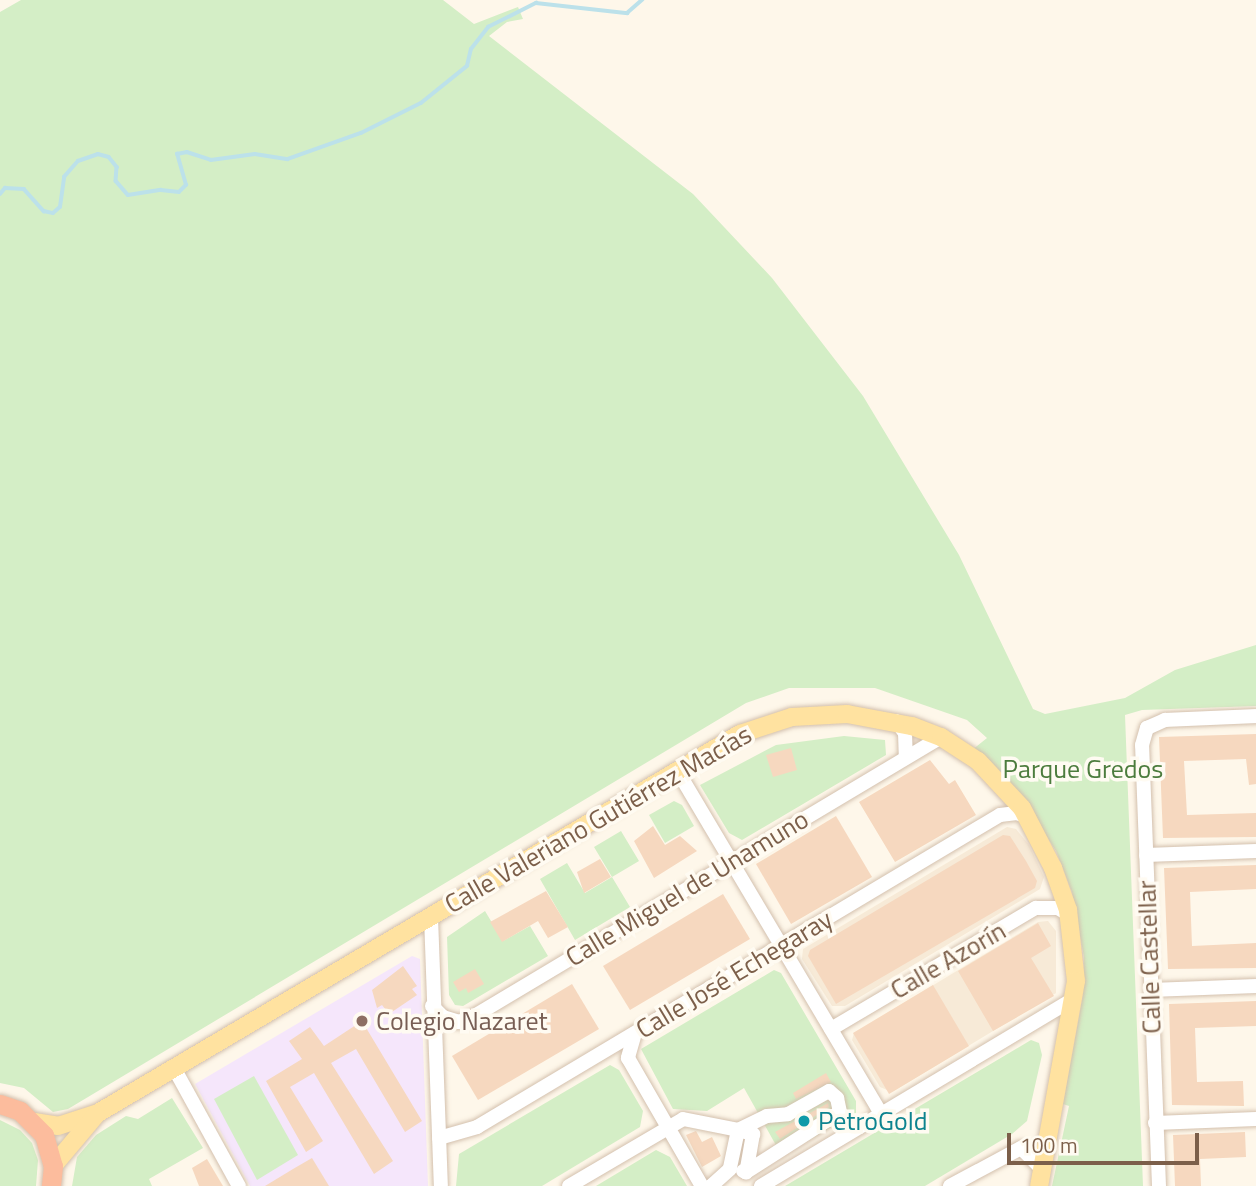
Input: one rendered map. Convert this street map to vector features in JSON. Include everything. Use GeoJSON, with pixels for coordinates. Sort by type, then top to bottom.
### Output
{"type":"FeatureCollection","features":[{"type":"Feature","properties":{"kind":"highway"},"geometry":{"type":"LineString","coordinates":[[0,1104],[34,1122],[51,1150],[51,1186]]}},
{"type":"Feature","properties":{"kind":"main road","name":"Calle Valeriano Gutiérrez Macías"},"geometry":{"type":"LineString","coordinates":[[34,1122],[58,1126],[98,1112],[740,734],[792,717],[848,714],[896,721],[941,737],[986,768],[1027,817],[1053,868],[1069,915],[1075,951],[1074,999],[1041,1177]]}},
{"type":"Feature","properties":{"kind":"main road","name":"Calle Valeriano Gutiérrez Macías"},"geometry":{"type":"LineString","coordinates":[[53,1166],[98,1112]]}},
{"type":"Feature","properties":{"kind":"street","name":"Calle Castellar"},"geometry":{"type":"LineString","coordinates":[[1159,1186],[1142,745],[1147,728],[1165,720],[1256,716]]}},
{"type":"Feature","properties":{"kind":"street"},"geometry":{"type":"LineString","coordinates":[[896,721],[905,733],[906,757]]}},
{"type":"Feature","properties":{"kind":"street","name":"Calle Miguel de Unamuno"},"geometry":{"type":"LineString","coordinates":[[432,1006],[443,1017],[458,1022],[476,1015],[941,737]]}},
{"type":"Feature","properties":{"kind":"street"},"geometry":{"type":"LineString","coordinates":[[677,770],[881,1114]]}},
{"type":"Feature","properties":{"kind":"street","name":"Calle José Echegaray"},"geometry":{"type":"LineString","coordinates":[[439,1138],[477,1127],[1000,816],[1017,813],[1027,817]]}},
{"type":"Feature","properties":{"kind":"street"},"geometry":{"type":"LineString","coordinates":[[1146,855],[1256,851]]}},
{"type":"Feature","properties":{"kind":"street","name":"Calle Azorín"},"geometry":{"type":"LineString","coordinates":[[831,1029],[1036,908],[1058,908],[1069,915]]}},
{"type":"Feature","properties":{"kind":"street"},"geometry":{"type":"LineString","coordinates":[[431,916],[432,1006],[441,1186]]}},
{"type":"Feature","properties":{"kind":"street"},"geometry":{"type":"LineString","coordinates":[[1151,990],[1256,986]]}},
{"type":"Feature","properties":{"kind":"street"},"geometry":{"type":"LineString","coordinates":[[761,1186],[1074,999]]}},
{"type":"Feature","properties":{"kind":"street"},"geometry":{"type":"LineString","coordinates":[[635,1033],[628,1058],[702,1186]]}},
{"type":"Feature","properties":{"kind":"street"},"geometry":{"type":"LineString","coordinates":[[174,1068],[239,1186]]}},
{"type":"Feature","properties":{"kind":"street"},"geometry":{"type":"LineString","coordinates":[[730,1169],[746,1172],[840,1112],[837,1098],[829,1091],[788,1114],[767,1116],[738,1130]]}},
{"type":"Feature","properties":{"kind":"street"},"geometry":{"type":"LineString","coordinates":[[569,1186],[683,1119],[753,1133],[746,1172]]}},
{"type":"Feature","properties":{"kind":"street"},"geometry":{"type":"LineString","coordinates":[[1155,1123],[1256,1119]]}},
{"type":"Feature","properties":{"kind":"street"},"geometry":{"type":"LineString","coordinates":[[711,1186],[730,1169],[738,1130]]}},
{"type":"Feature","properties":{"kind":"street"},"geometry":{"type":"LineString","coordinates":[[950,1186],[1021,1148],[1041,1177]]}},
{"type":"Feature","properties":{"kind":"shaded area"},"geometry":{"type":"Polygon","coordinates":[[[1007,827],[1016,829],[1029,845],[1044,877],[1040,889],[845,1006],[832,1006],[802,959],[803,949],[1007,827]]]}},
{"type":"Feature","properties":{"kind":"shaded area"},"geometry":{"type":"Polygon","coordinates":[[[1048,921],[1056,931],[1056,993],[892,1092],[880,1087],[852,1040],[854,1033],[1038,922],[1048,921]]]}},
{"type":"Feature","properties":{"kind":"shaded area","name":"Colegio Nazaret"},"geometry":{"type":"Polygon","coordinates":[[[412,956],[420,959],[428,1186],[250,1186],[195,1084],[412,956]]]}},
{"type":"Feature","properties":{"kind":"green space","name":"Parque Gredos"},"geometry":{"type":"Polygon","coordinates":[[[21,0],[443,0],[474,24],[518,7],[523,19],[507,22],[489,36],[693,194],[772,278],[863,396],[959,555],[1033,709],[1045,714],[1125,698],[1175,670],[1256,645],[1256,706],[1142,710],[1125,715],[1143,1186],[1052,1186],[1069,1106],[1063,1104],[1083,995],[1084,957],[1072,892],[1056,851],[1020,795],[972,750],[987,738],[967,720],[875,688],[789,688],[746,703],[68,1109],[53,1112],[24,1088],[0,1083],[0,12],[21,0]]]}},
{"type":"Feature","properties":{"kind":"green space"},"geometry":{"type":"Polygon","coordinates":[[[844,736],[885,740],[886,755],[742,840],[729,833],[700,785],[776,745],[844,736]]]}},
{"type":"Feature","properties":{"kind":"green space"},"geometry":{"type":"Polygon","coordinates":[[[674,801],[682,805],[694,826],[665,843],[649,815],[674,801]]]}},
{"type":"Feature","properties":{"kind":"green space"},"geometry":{"type":"Polygon","coordinates":[[[621,831],[639,861],[612,877],[594,847],[621,831]]]}},
{"type":"Feature","properties":{"kind":"green space"},"geometry":{"type":"Polygon","coordinates":[[[567,863],[585,893],[612,877],[630,907],[575,940],[540,879],[567,863]]]}},
{"type":"Feature","properties":{"kind":"green space"},"geometry":{"type":"Polygon","coordinates":[[[485,911],[503,941],[530,926],[548,956],[463,1006],[455,1005],[449,995],[447,937],[485,911]]]}},
{"type":"Feature","properties":{"kind":"green space"},"geometry":{"type":"Polygon","coordinates":[[[774,970],[781,973],[856,1101],[856,1113],[782,1156],[744,1088],[707,1111],[673,1109],[641,1049],[774,970]]]}},
{"type":"Feature","properties":{"kind":"green space"},"geometry":{"type":"Polygon","coordinates":[[[1031,1040],[1039,1043],[1042,1055],[1027,1121],[1012,1134],[925,1186],[785,1186],[1031,1040]]]}},
{"type":"Feature","properties":{"kind":"green space"},"geometry":{"type":"Polygon","coordinates":[[[610,1065],[619,1070],[643,1111],[640,1127],[542,1186],[456,1186],[459,1154],[610,1065]]]}},
{"type":"Feature","properties":{"kind":"green space"},"geometry":{"type":"Polygon","coordinates":[[[254,1076],[298,1155],[257,1180],[214,1099],[254,1076]]]}},
{"type":"Feature","properties":{"kind":"green space"},"geometry":{"type":"Polygon","coordinates":[[[172,1098],[203,1148],[149,1179],[152,1186],[72,1186],[77,1157],[96,1135],[126,1116],[138,1119],[172,1098]]]}},
{"type":"Feature","properties":{"kind":"green space"},"geometry":{"type":"Polygon","coordinates":[[[0,1120],[20,1130],[32,1143],[38,1160],[36,1186],[0,1186],[0,1120]]]}},
{"type":"Feature","properties":{"kind":"green space"},"geometry":{"type":"Polygon","coordinates":[[[656,1150],[670,1157],[687,1186],[596,1186],[656,1150]]]}},
{"type":"Feature","properties":{"kind":"building"},"geometry":{"type":"Polygon","coordinates":[[[1256,734],[1256,784],[1249,785],[1246,759],[1184,761],[1187,815],[1256,813],[1256,837],[1163,838],[1159,737],[1256,734]]]}},
{"type":"Feature","properties":{"kind":"building"},"geometry":{"type":"Polygon","coordinates":[[[791,748],[797,770],[773,777],[766,755],[791,748]]]}},
{"type":"Feature","properties":{"kind":"building"},"geometry":{"type":"Polygon","coordinates":[[[930,760],[949,784],[955,780],[976,815],[895,862],[859,802],[930,760]]]}},
{"type":"Feature","properties":{"kind":"building"},"geometry":{"type":"Polygon","coordinates":[[[836,816],[872,877],[791,924],[756,864],[836,816]]]}},
{"type":"Feature","properties":{"kind":"building"},"geometry":{"type":"Polygon","coordinates":[[[653,826],[665,845],[680,836],[697,851],[654,878],[634,841],[653,826]]]}},
{"type":"Feature","properties":{"kind":"building"},"geometry":{"type":"Polygon","coordinates":[[[1003,835],[1010,836],[1026,861],[1037,881],[1035,888],[836,1004],[808,956],[810,950],[1003,835]]]}},
{"type":"Feature","properties":{"kind":"building"},"geometry":{"type":"Polygon","coordinates":[[[600,859],[611,877],[584,893],[577,872],[600,859]]]}},
{"type":"Feature","properties":{"kind":"building"},"geometry":{"type":"Polygon","coordinates":[[[1256,865],[1256,889],[1190,892],[1192,946],[1256,943],[1256,968],[1168,969],[1164,868],[1256,865]]]}},
{"type":"Feature","properties":{"kind":"building"},"geometry":{"type":"Polygon","coordinates":[[[546,891],[568,927],[548,938],[538,921],[502,942],[490,922],[546,891]]]}},
{"type":"Feature","properties":{"kind":"building"},"geometry":{"type":"Polygon","coordinates":[[[723,894],[750,939],[630,1010],[603,966],[723,894]]]}},
{"type":"Feature","properties":{"kind":"building"},"geometry":{"type":"Polygon","coordinates":[[[1038,923],[1051,946],[1031,958],[1054,996],[993,1031],[958,971],[1038,923]]]}},
{"type":"Feature","properties":{"kind":"building"},"geometry":{"type":"Polygon","coordinates":[[[403,966],[417,986],[412,989],[417,995],[389,1014],[382,1005],[377,1008],[372,990],[403,966]]]}},
{"type":"Feature","properties":{"kind":"building"},"geometry":{"type":"Polygon","coordinates":[[[475,969],[484,984],[468,993],[466,988],[459,992],[453,982],[475,969]]]}},
{"type":"Feature","properties":{"kind":"building"},"geometry":{"type":"Polygon","coordinates":[[[572,984],[599,1029],[478,1100],[452,1056],[572,984]]]}},
{"type":"Feature","properties":{"kind":"building"},"geometry":{"type":"Polygon","coordinates":[[[933,985],[969,1046],[889,1094],[853,1033],[933,985]]]}},
{"type":"Feature","properties":{"kind":"building"},"geometry":{"type":"Polygon","coordinates":[[[1256,1001],[1256,1026],[1195,1028],[1197,1082],[1243,1081],[1244,1106],[1172,1105],[1169,1004],[1256,1001]]]}},
{"type":"Feature","properties":{"kind":"building"},"geometry":{"type":"Polygon","coordinates":[[[362,1021],[422,1121],[405,1132],[356,1049],[331,1063],[393,1161],[374,1174],[314,1073],[290,1087],[323,1141],[306,1152],[266,1081],[302,1059],[289,1041],[310,1027],[324,1046],[362,1021]]]}},
{"type":"Feature","properties":{"kind":"building"},"geometry":{"type":"Polygon","coordinates":[[[826,1073],[831,1082],[796,1099],[793,1093],[826,1073]]]}},
{"type":"Feature","properties":{"kind":"building"},"geometry":{"type":"Polygon","coordinates":[[[828,1103],[829,1107],[780,1139],[775,1132],[828,1103]]]}},
{"type":"Feature","properties":{"kind":"building"},"geometry":{"type":"Polygon","coordinates":[[[696,1131],[702,1142],[712,1137],[721,1156],[702,1167],[686,1135],[696,1131]]]}},
{"type":"Feature","properties":{"kind":"building"},"geometry":{"type":"Polygon","coordinates":[[[1245,1132],[1246,1157],[1200,1159],[1201,1186],[1175,1186],[1173,1135],[1245,1132]]]}},
{"type":"Feature","properties":{"kind":"building"},"geometry":{"type":"Polygon","coordinates":[[[312,1158],[329,1186],[265,1186],[293,1169],[312,1158]]]}},
{"type":"Feature","properties":{"kind":"building"},"geometry":{"type":"Polygon","coordinates":[[[207,1159],[223,1186],[199,1186],[192,1168],[207,1159]]]}},
{"type":"Feature","properties":{"kind":"waterway"},"geometry":{"type":"LineString","coordinates":[[0,194],[5,188],[24,189],[44,211],[53,213],[60,207],[64,177],[78,161],[98,154],[109,157],[117,167],[116,181],[128,195],[161,190],[179,192],[186,185],[177,154],[187,152],[211,160],[255,154],[288,159],[361,133],[421,103],[467,66],[471,49],[488,27],[536,3],[627,13],[642,0]]}},
{"type":"Feature","properties":{"kind":"place","name":"Colegio Nazaret"},"geometry":{"type":"Point","coordinates":[362,1021]}},
{"type":"Feature","properties":{"kind":"place","name":"PetroGold"},"geometry":{"type":"Point","coordinates":[804,1121]}}]}
